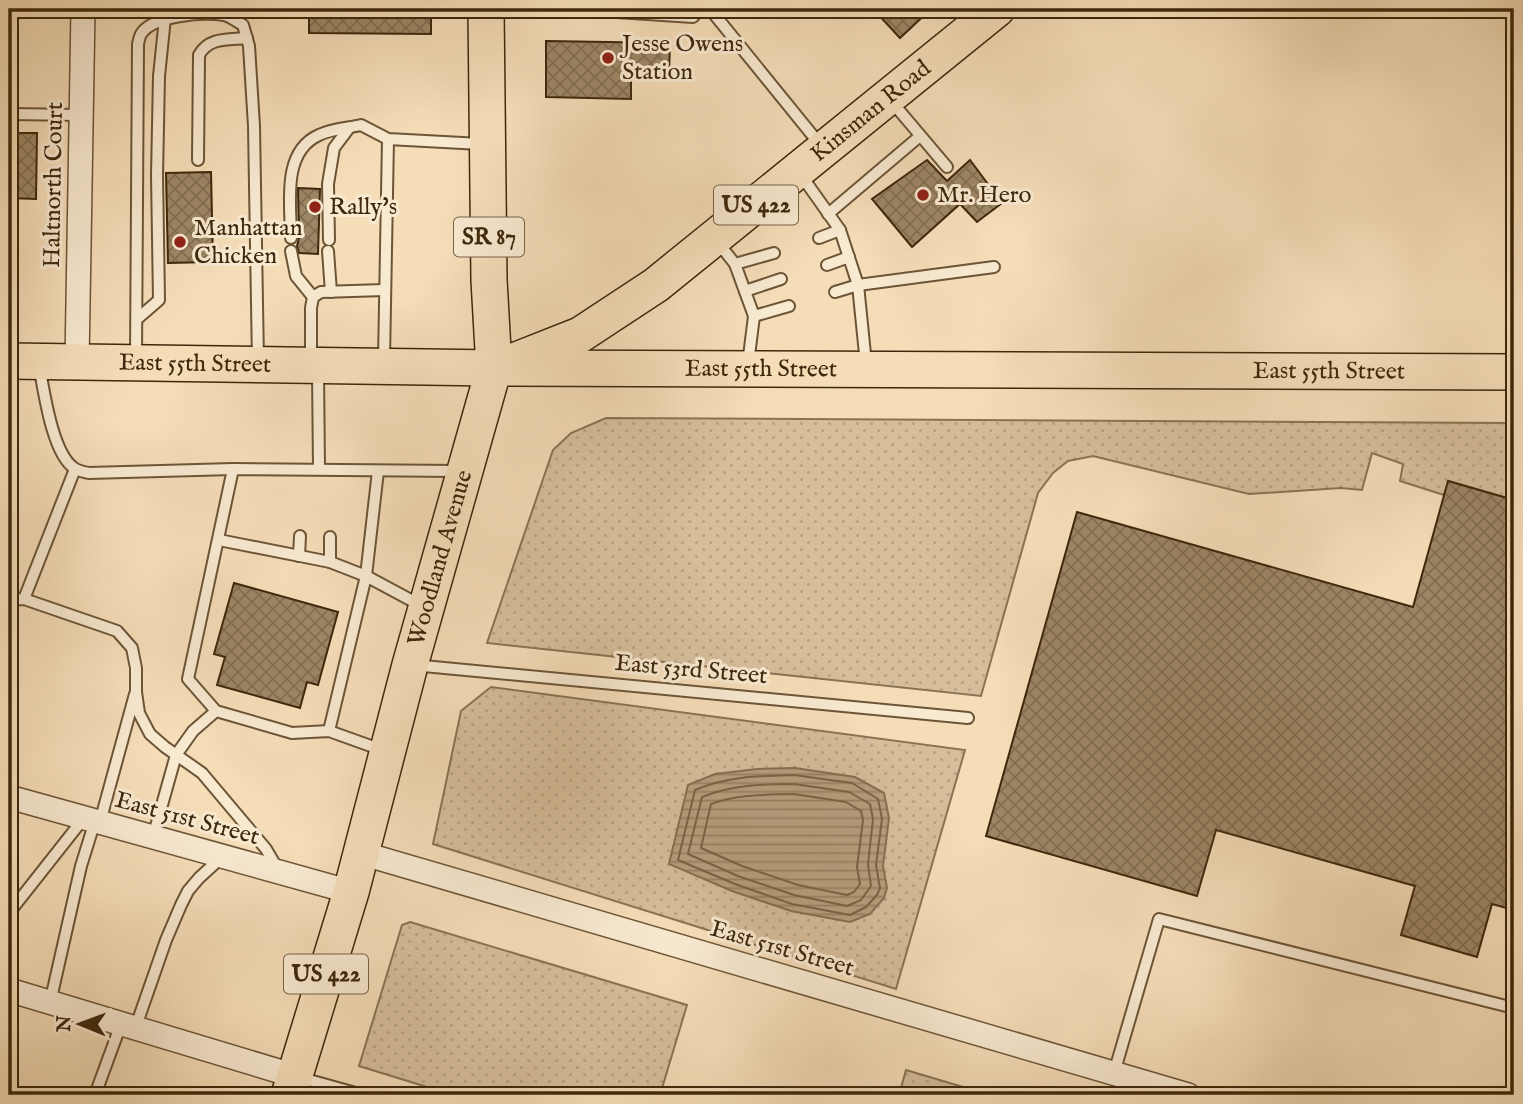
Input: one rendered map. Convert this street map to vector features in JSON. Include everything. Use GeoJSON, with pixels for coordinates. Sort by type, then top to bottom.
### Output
{"type":"FeatureCollection","features":[{"type":"Feature","properties":{"kind":"main road","name":"Woodland Avenue"},"geometry":{"type":"LineString","coordinates":[[292,1086],[352,892],[410,665],[494,368],[489,279],[486,9]]}},
{"type":"Feature","properties":{"kind":"main road","name":"Kinsman Road"},"geometry":{"type":"LineString","coordinates":[[494,368],[580,335],[656,285],[724,251],[811,159],[888,98],[987,13]]}},
{"type":"Feature","properties":{"kind":"main road","name":"East 55th Street"},"geometry":{"type":"LineString","coordinates":[[23,361],[494,368],[1514,372]]}},
{"type":"Feature","properties":{"kind":"street","name":"Haltnorth Court"},"geometry":{"type":"LineString","coordinates":[[78,362],[83,9]]}},
{"type":"Feature","properties":{"kind":"street","name":"East 51st Street"},"geometry":{"type":"LineString","coordinates":[[9,797],[352,892]]}},
{"type":"Feature","properties":{"kind":"street","name":"East 51st Street"},"geometry":{"type":"LineString","coordinates":[[361,853],[1188,1095]]}},
{"type":"Feature","properties":{"kind":"street"},"geometry":{"type":"LineString","coordinates":[[9,990],[128,1026],[292,1086]]}},
{"type":"Feature","properties":{"kind":"lane"},"geometry":{"type":"LineString","coordinates":[[570,9],[693,17],[700,9]]}},
{"type":"Feature","properties":{"kind":"lane"},"geometry":{"type":"LineString","coordinates":[[710,9],[811,159],[828,214],[840,230],[858,285],[867,370]]}},
{"type":"Feature","properties":{"kind":"lane"},"geometry":{"type":"LineString","coordinates":[[136,363],[140,34],[165,19],[187,15],[226,15],[243,25],[249,46],[254,125],[258,365]]}},
{"type":"Feature","properties":{"kind":"lane"},"geometry":{"type":"LineString","coordinates":[[137,319],[159,300],[159,76],[165,19]]}},
{"type":"Feature","properties":{"kind":"lane"},"geometry":{"type":"LineString","coordinates":[[198,160],[199,55],[204,47],[215,41],[247,38]]}},
{"type":"Feature","properties":{"kind":"lane"},"geometry":{"type":"LineString","coordinates":[[888,98],[947,167]]}},
{"type":"Feature","properties":{"kind":"lane"},"geometry":{"type":"LineString","coordinates":[[9,114],[82,115]]}},
{"type":"Feature","properties":{"kind":"lane"},"geometry":{"type":"LineString","coordinates":[[291,238],[290,181],[304,145],[320,134],[361,125],[387,139],[488,144]]}},
{"type":"Feature","properties":{"kind":"lane"},"geometry":{"type":"LineString","coordinates":[[331,292],[328,184],[334,148],[349,128]]}},
{"type":"Feature","properties":{"kind":"lane"},"geometry":{"type":"LineString","coordinates":[[828,214],[920,136]]}},
{"type":"Feature","properties":{"kind":"lane"},"geometry":{"type":"LineString","coordinates":[[384,367],[387,139]]}},
{"type":"Feature","properties":{"kind":"lane"},"geometry":{"type":"LineString","coordinates":[[819,238],[840,230]]}},
{"type":"Feature","properties":{"kind":"lane"},"geometry":{"type":"LineString","coordinates":[[291,251],[296,276],[313,297]]}},
{"type":"Feature","properties":{"kind":"lane"},"geometry":{"type":"LineString","coordinates":[[747,369],[754,316],[745,291],[724,251],[774,253]]}},
{"type":"Feature","properties":{"kind":"lane"},"geometry":{"type":"LineString","coordinates":[[827,265],[849,257]]}},
{"type":"Feature","properties":{"kind":"lane"},"geometry":{"type":"LineString","coordinates":[[835,292],[858,285],[994,267]]}},
{"type":"Feature","properties":{"kind":"lane"},"geometry":{"type":"LineString","coordinates":[[745,291],[781,279]]}},
{"type":"Feature","properties":{"kind":"lane"},"geometry":{"type":"LineString","coordinates":[[330,484],[325,469],[315,365],[311,308],[313,297],[321,292],[384,290]]}},
{"type":"Feature","properties":{"kind":"lane"},"geometry":{"type":"LineString","coordinates":[[754,316],[789,306]]}},
{"type":"Feature","properties":{"kind":"lane"},"geometry":{"type":"LineString","coordinates":[[23,361],[64,458],[75,469],[89,473],[233,469],[266,475],[301,469],[465,471]]}},
{"type":"Feature","properties":{"kind":"lane"},"geometry":{"type":"LineString","coordinates":[[24,599],[75,469]]}},
{"type":"Feature","properties":{"kind":"lane"},"geometry":{"type":"LineString","coordinates":[[233,469],[188,679],[216,711],[292,733],[329,731],[388,752]]}},
{"type":"Feature","properties":{"kind":"lane"},"geometry":{"type":"LineString","coordinates":[[301,469],[301,483]]}},
{"type":"Feature","properties":{"kind":"lane"},"geometry":{"type":"LineString","coordinates":[[329,731],[366,576],[378,471]]}},
{"type":"Feature","properties":{"kind":"lane"},"geometry":{"type":"LineString","coordinates":[[299,556],[300,536]]}},
{"type":"Feature","properties":{"kind":"lane"},"geometry":{"type":"LineString","coordinates":[[330,537],[330,562]]}},
{"type":"Feature","properties":{"kind":"lane"},"geometry":{"type":"LineString","coordinates":[[219,540],[264,544],[299,556],[330,562],[366,576],[426,609]]}},
{"type":"Feature","properties":{"kind":"lane"},"geometry":{"type":"LineString","coordinates":[[9,600],[24,599],[117,631],[132,648],[139,713],[150,734],[202,773],[266,849],[275,871]]}},
{"type":"Feature","properties":{"kind":"lane","name":"East 53rd Street"},"geometry":{"type":"LineString","coordinates":[[410,665],[968,718]]}},
{"type":"Feature","properties":{"kind":"lane"},"geometry":{"type":"LineString","coordinates":[[50,1003],[93,820],[136,692]]}},
{"type":"Feature","properties":{"kind":"lane"},"geometry":{"type":"LineString","coordinates":[[153,837],[176,755],[193,731],[216,711]]}},
{"type":"Feature","properties":{"kind":"lane"},"geometry":{"type":"LineString","coordinates":[[9,913],[93,820]]}},
{"type":"Feature","properties":{"kind":"lane"},"geometry":{"type":"LineString","coordinates":[[95,1095],[188,891],[223,856]]}},
{"type":"Feature","properties":{"kind":"lane"},"geometry":{"type":"LineString","coordinates":[[1114,1073],[1159,919],[1514,1008]]}},
{"type":"Feature","properties":{"kind":"lane"},"geometry":{"type":"LineString","coordinates":[[292,1086],[363,1095]]}},
{"type":"Feature","properties":{"kind":"shaded area"},"geometry":{"type":"Polygon","coordinates":[[[606,418],[1514,423],[1514,500],[1449,481],[1444,495],[1400,481],[1403,464],[1372,453],[1362,490],[1341,488],[1249,494],[1093,456],[1068,461],[1053,473],[1038,493],[981,696],[487,643],[553,450],[571,433],[606,418]]]}},
{"type":"Feature","properties":{"kind":"shaded area"},"geometry":{"type":"Polygon","coordinates":[[[491,687],[965,750],[896,989],[433,844],[461,711],[491,687]]]}},
{"type":"Feature","properties":{"kind":"shaded area"},"geometry":{"type":"Polygon","coordinates":[[[410,922],[687,1005],[660,1095],[453,1095],[359,1066],[402,925],[410,922]]]}},
{"type":"Feature","properties":{"kind":"shaded area"},"geometry":{"type":"Polygon","coordinates":[[[906,1070],[990,1095],[899,1095],[906,1070]]]}},
{"type":"Feature","properties":{"kind":"water"},"geometry":{"type":"Polygon","coordinates":[[[795,768],[855,777],[884,793],[889,818],[883,866],[887,888],[884,898],[870,914],[850,922],[791,911],[732,891],[669,864],[688,785],[715,774],[795,768]]]}},
{"type":"Feature","properties":{"kind":"building"},"geometry":{"type":"Polygon","coordinates":[[[309,9],[431,9],[431,34],[309,33],[309,9]]]}},
{"type":"Feature","properties":{"kind":"building"},"geometry":{"type":"Polygon","coordinates":[[[873,9],[931,9],[900,38],[873,9]]]}},
{"type":"Feature","properties":{"kind":"building","name":"Jesse Owens Station"},"geometry":{"type":"Polygon","coordinates":[[[546,41],[670,43],[669,76],[631,75],[631,99],[546,97],[546,41]]]}},
{"type":"Feature","properties":{"kind":"building"},"geometry":{"type":"Polygon","coordinates":[[[9,133],[37,133],[36,199],[9,198],[9,133]]]}},
{"type":"Feature","properties":{"kind":"building"},"geometry":{"type":"Polygon","coordinates":[[[927,160],[947,181],[970,160],[1002,203],[977,222],[960,204],[912,247],[872,199],[927,160]]]}},
{"type":"Feature","properties":{"kind":"building"},"geometry":{"type":"Polygon","coordinates":[[[211,172],[213,262],[168,263],[166,173],[211,172]]]}},
{"type":"Feature","properties":{"kind":"building"},"geometry":{"type":"Polygon","coordinates":[[[298,188],[320,189],[318,254],[299,253],[298,188]]]}},
{"type":"Feature","properties":{"kind":"building"},"geometry":{"type":"Polygon","coordinates":[[[1448,481],[1514,500],[1514,910],[1492,904],[1477,957],[1401,935],[1415,886],[1216,830],[1197,896],[986,836],[1077,512],[1413,607],[1448,481]]]}},
{"type":"Feature","properties":{"kind":"building"},"geometry":{"type":"Polygon","coordinates":[[[234,583],[338,612],[318,685],[307,682],[300,708],[217,685],[225,657],[214,654],[234,583]]]}},
{"type":"Feature","properties":{"kind":"place","name":"Jesse Owens Station"},"geometry":{"type":"Point","coordinates":[608,58]}},
{"type":"Feature","properties":{"kind":"place","name":"Mr. Hero"},"geometry":{"type":"Point","coordinates":[923,195]}},
{"type":"Feature","properties":{"kind":"place","name":"Rally's"},"geometry":{"type":"Point","coordinates":[315,207]}},
{"type":"Feature","properties":{"kind":"place","name":"Manhattan Chicken"},"geometry":{"type":"Point","coordinates":[180,242]}}]}
